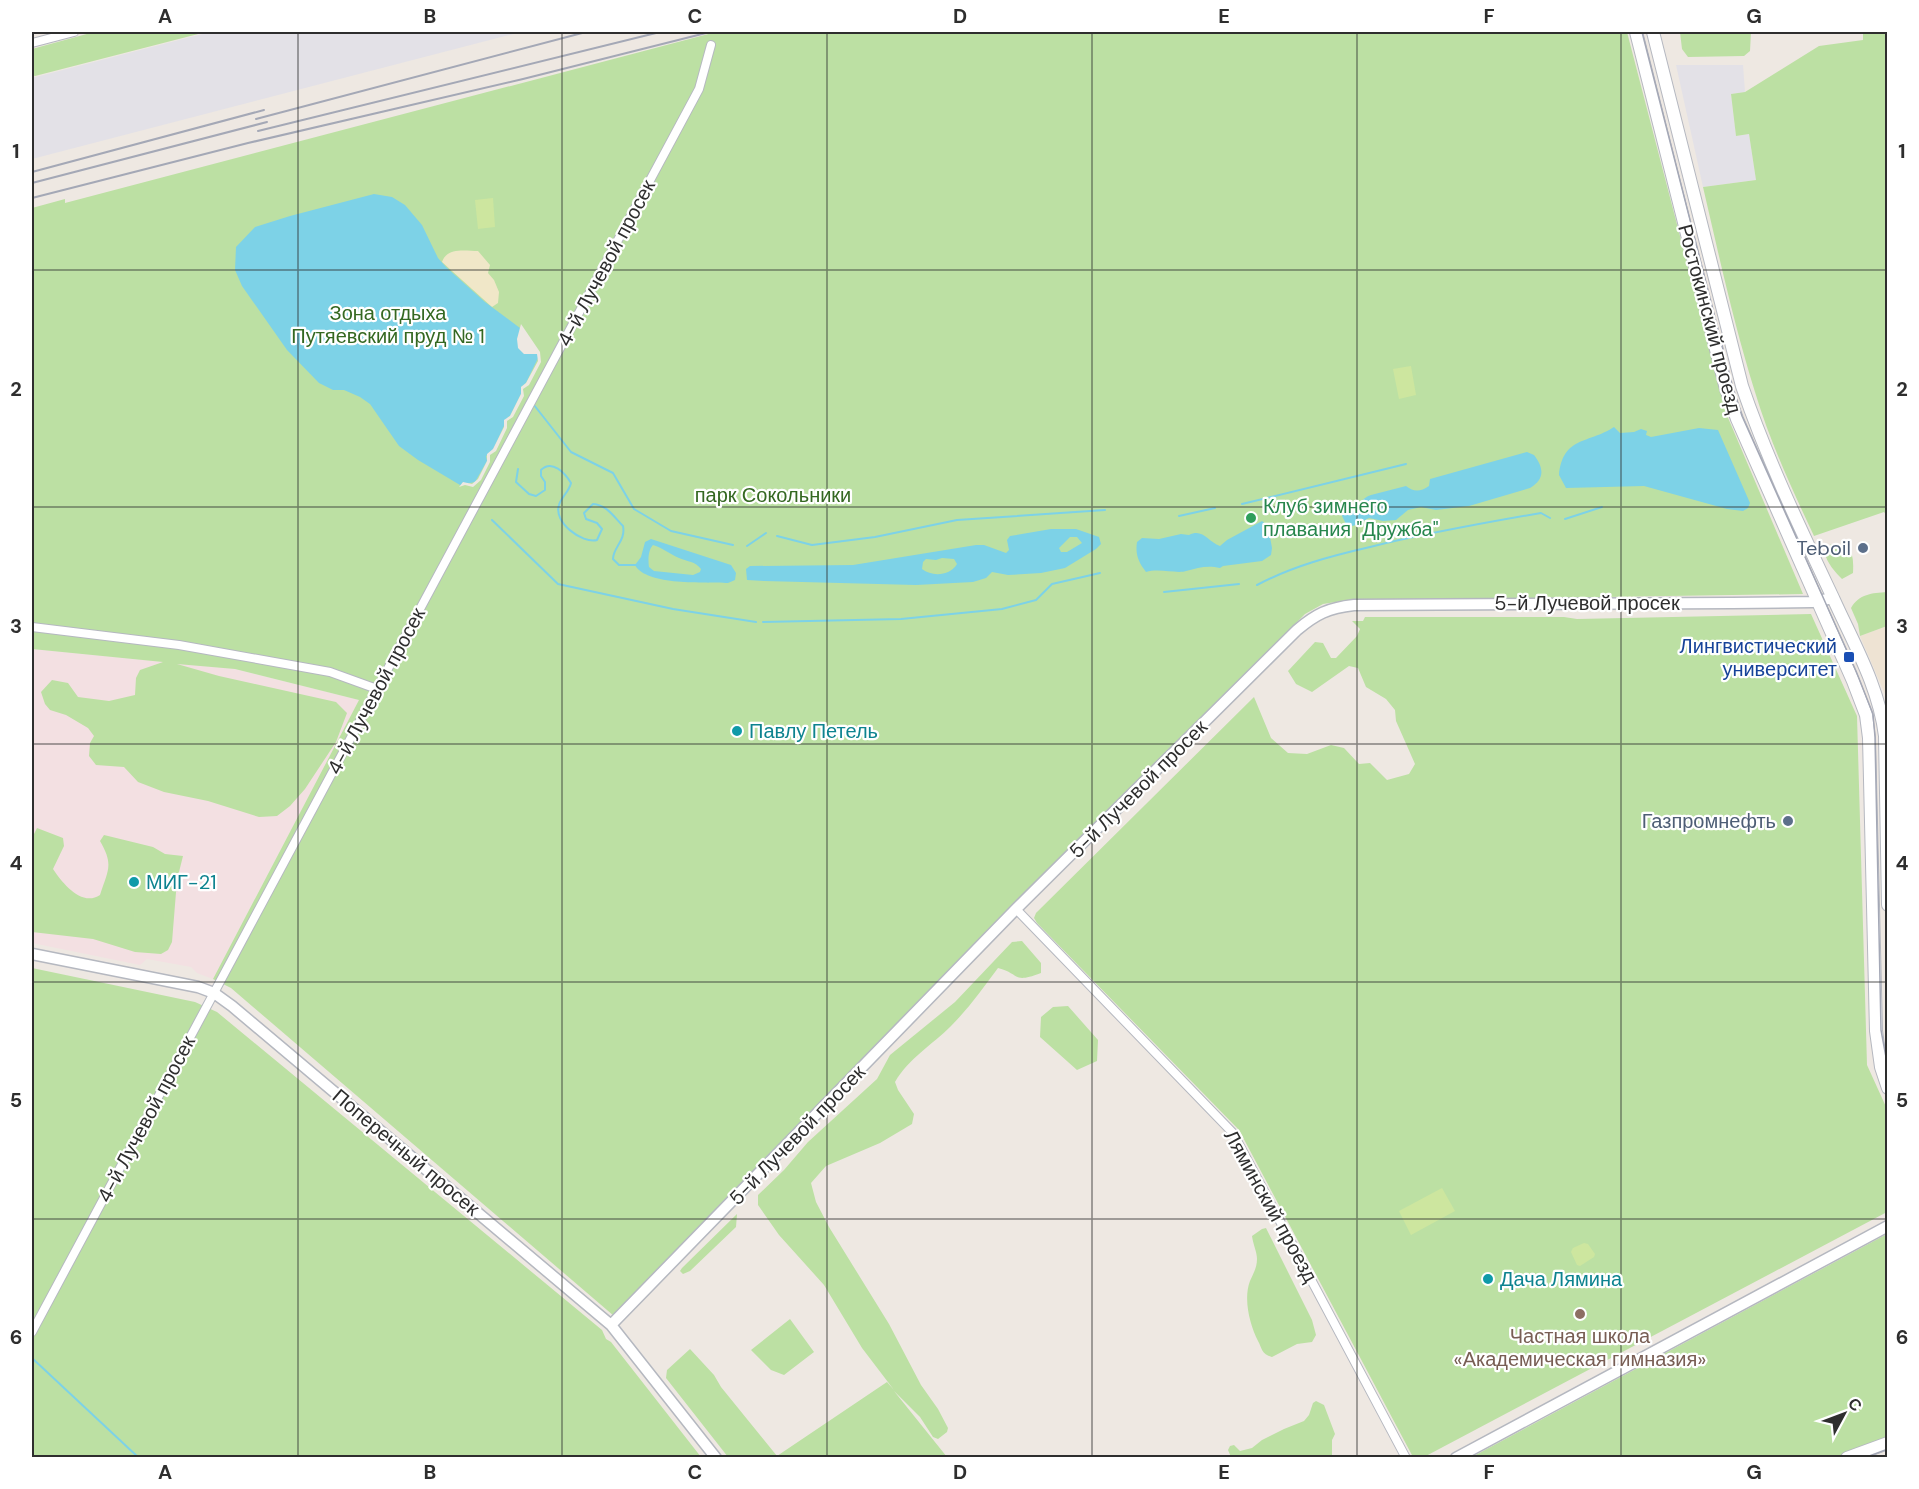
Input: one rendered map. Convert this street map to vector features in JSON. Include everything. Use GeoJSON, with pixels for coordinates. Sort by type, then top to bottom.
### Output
{"type":"FeatureCollection","features":[{"type":"Feature","properties":{"kind":"main road","name":"Ростокинский проезд"},"geometry":{"type":"LineString","coordinates":[[1636,32],[1726,389],[1737,419],[1858,692],[1868,725],[1876,1031],[1881,1067],[1887,1088]]}},
{"type":"Feature","properties":{"kind":"main road","name":"Ростокинский проезд"},"geometry":{"type":"LineString","coordinates":[[1653,32],[1742,386],[1882,710],[1885,736],[1887,906]]}},
{"type":"Feature","properties":{"kind":"main road"},"geometry":{"type":"LineString","coordinates":[[1653,98],[1669,94]]}},
{"type":"Feature","properties":{"kind":"main road"},"geometry":{"type":"LineString","coordinates":[[1847,1458],[1887,1443]]}},
{"type":"Feature","properties":{"kind":"street"},"geometry":{"type":"LineString","coordinates":[[32,43],[74,32]]}},
{"type":"Feature","properties":{"kind":"street","name":"4-й Лучевой просек"},"geometry":{"type":"LineString","coordinates":[[32,1332],[699,89],[711,45]]}},
{"type":"Feature","properties":{"kind":"street","name":"5-й Лучевой просек"},"geometry":{"type":"LineString","coordinates":[[611,1325],[1016,909],[1312,617],[1332,608],[1354,604],[1817,601],[1833,598]]}},
{"type":"Feature","properties":{"kind":"street"},"geometry":{"type":"LineString","coordinates":[[32,627],[179,645],[260,659],[330,672],[377,689]]}},
{"type":"Feature","properties":{"kind":"street","name":"Ляминский проезд"},"geometry":{"type":"LineString","coordinates":[[1016,909],[1233,1133],[1406,1458]]}},
{"type":"Feature","properties":{"kind":"street","name":"Поперечный просек"},"geometry":{"type":"LineString","coordinates":[[32,954],[198,987],[214,993],[232,1005],[611,1325],[716,1458]]}},
{"type":"Feature","properties":{"kind":"street"},"geometry":{"type":"LineString","coordinates":[[1456,1458],[1887,1226]]}},
{"type":"Feature","properties":{"kind":"shaded area"},"geometry":{"type":"Polygon","coordinates":[[[210,32],[521,32],[32,159],[32,78],[210,32]]]}},
{"type":"Feature","properties":{"kind":"shaded area"},"geometry":{"type":"Polygon","coordinates":[[[1676,65],[1743,65],[1745,92],[1731,94],[1736,136],[1749,134],[1756,180],[1703,187],[1676,65]]]}},
{"type":"Feature","properties":{"kind":"shaded area"},"geometry":{"type":"Polygon","coordinates":[[[1887,626],[1887,699],[1860,636],[1887,626]]]}},
{"type":"Feature","properties":{"kind":"shaded area"},"geometry":{"type":"Polygon","coordinates":[[[32,649],[234,669],[359,700],[213,979],[197,973],[191,967],[147,959],[140,965],[32,943],[32,649]]]}},
{"type":"Feature","properties":{"kind":"green space"},"geometry":{"type":"Polygon","coordinates":[[[94,32],[206,32],[32,75],[32,49],[94,32]]]}},
{"type":"Feature","properties":{"kind":"green space","name":"парк Сокольники"},"geometry":{"type":"Polygon","coordinates":[[[716,32],[1627,32],[1726,413],[1803,594],[1342,601],[1323,604],[1305,614],[614,1316],[231,988],[213,979],[359,700],[235,669],[177,664],[219,676],[336,702],[347,713],[336,742],[305,789],[290,806],[277,816],[259,817],[208,801],[164,792],[138,782],[124,767],[96,765],[89,756],[90,743],[94,736],[88,728],[66,715],[50,710],[45,704],[41,692],[52,680],[68,683],[78,697],[109,701],[135,695],[136,678],[140,670],[163,662],[32,649],[32,208],[65,199],[65,203],[716,32]]]}},
{"type":"Feature","properties":{"kind":"green space"},"geometry":{"type":"Polygon","coordinates":[[[1680,32],[1751,32],[1750,51],[1744,56],[1688,57],[1682,49],[1680,32]]]}},
{"type":"Feature","properties":{"kind":"green space"},"geometry":{"type":"Polygon","coordinates":[[[1863,32],[1887,32],[1887,516],[1884,512],[1814,536],[1774,447],[1747,367],[1703,187],[1756,180],[1749,134],[1736,136],[1731,94],[1745,92],[1819,46],[1863,40],[1863,32]]]}},
{"type":"Feature","properties":{"kind":"green space"},"geometry":{"type":"Polygon","coordinates":[[[493,198],[495,227],[478,229],[475,200],[493,198]]]}},
{"type":"Feature","properties":{"kind":"green space"},"geometry":{"type":"Polygon","coordinates":[[[1411,366],[1416,395],[1399,399],[1393,369],[1411,366]]]}},
{"type":"Feature","properties":{"kind":"green space"},"geometry":{"type":"Polygon","coordinates":[[[1831,544],[1847,550],[1852,555],[1853,573],[1842,579],[1832,567],[1825,553],[1831,544]]]}},
{"type":"Feature","properties":{"kind":"green space"},"geometry":{"type":"Polygon","coordinates":[[[1887,592],[1887,626],[1860,636],[1851,608],[1854,603],[1871,594],[1887,592]]]}},
{"type":"Feature","properties":{"kind":"green space"},"geometry":{"type":"Polygon","coordinates":[[[1811,614],[1857,716],[1867,1065],[1887,1109],[1887,1212],[1424,1457],[1413,1457],[1239,1130],[1037,923],[1034,918],[1036,913],[1254,697],[1271,738],[1288,753],[1307,754],[1331,745],[1344,748],[1359,764],[1370,763],[1387,780],[1409,774],[1415,764],[1396,721],[1395,710],[1386,699],[1366,687],[1358,668],[1349,666],[1312,692],[1296,684],[1288,671],[1315,642],[1323,643],[1331,658],[1336,658],[1357,636],[1360,629],[1352,621],[1363,621],[1365,617],[1564,617],[1577,619],[1811,614]]]}},
{"type":"Feature","properties":{"kind":"green space"},"geometry":{"type":"Polygon","coordinates":[[[37,828],[63,838],[64,846],[53,869],[68,887],[86,898],[100,895],[107,873],[107,856],[100,841],[104,835],[153,847],[165,854],[183,856],[177,880],[172,942],[168,950],[161,954],[135,952],[93,939],[32,932],[32,838],[37,828]]]}},
{"type":"Feature","properties":{"kind":"green space"},"geometry":{"type":"Polygon","coordinates":[[[1022,941],[1041,963],[1041,973],[1021,978],[998,968],[958,1019],[914,1059],[895,1082],[914,1114],[912,1124],[880,1143],[826,1166],[811,1183],[816,1202],[829,1227],[889,1324],[921,1385],[938,1409],[948,1428],[947,1432],[938,1439],[933,1437],[920,1417],[894,1391],[947,1457],[728,1457],[666,1378],[667,1370],[690,1349],[714,1375],[721,1387],[777,1456],[887,1382],[894,1390],[862,1348],[824,1285],[779,1235],[758,1205],[758,1195],[808,1142],[877,1079],[890,1055],[955,1002],[1012,942],[1022,941]]]}},
{"type":"Feature","properties":{"kind":"green space"},"geometry":{"type":"Polygon","coordinates":[[[32,968],[195,1002],[217,1012],[602,1330],[606,1339],[611,1342],[701,1457],[32,1458],[32,968]]]}},
{"type":"Feature","properties":{"kind":"green space"},"geometry":{"type":"Polygon","coordinates":[[[1068,1006],[1098,1040],[1097,1061],[1077,1070],[1040,1037],[1041,1017],[1053,1007],[1068,1006]]]}},
{"type":"Feature","properties":{"kind":"green space"},"geometry":{"type":"Polygon","coordinates":[[[1442,1188],[1455,1211],[1411,1235],[1399,1211],[1442,1188]]]}},
{"type":"Feature","properties":{"kind":"green space"},"geometry":{"type":"Polygon","coordinates":[[[737,1214],[736,1227],[690,1271],[683,1274],[680,1271],[682,1268],[737,1214]]]}},
{"type":"Feature","properties":{"kind":"green space"},"geometry":{"type":"Polygon","coordinates":[[[1266,1228],[1312,1320],[1316,1335],[1312,1342],[1297,1344],[1272,1357],[1261,1348],[1252,1327],[1247,1304],[1248,1288],[1257,1262],[1252,1236],[1266,1228]]]}},
{"type":"Feature","properties":{"kind":"green space"},"geometry":{"type":"Polygon","coordinates":[[[1887,1234],[1887,1438],[1833,1458],[1470,1458],[1887,1234]]]}},
{"type":"Feature","properties":{"kind":"green space"},"geometry":{"type":"Polygon","coordinates":[[[1584,1243],[1588,1244],[1595,1254],[1580,1266],[1577,1265],[1571,1252],[1573,1248],[1584,1243]]]}},
{"type":"Feature","properties":{"kind":"green space"},"geometry":{"type":"Polygon","coordinates":[[[790,1319],[814,1352],[784,1375],[771,1370],[751,1350],[790,1319]]]}},
{"type":"Feature","properties":{"kind":"green space"},"geometry":{"type":"Polygon","coordinates":[[[1316,1401],[1324,1405],[1335,1434],[1332,1440],[1332,1457],[1231,1457],[1228,1450],[1230,1446],[1234,1445],[1240,1451],[1252,1448],[1262,1440],[1304,1421],[1316,1401]]]}},
{"type":"Feature","properties":{"kind":"sand"},"geometry":{"type":"Polygon","coordinates":[[[478,251],[490,265],[488,273],[499,292],[498,303],[492,307],[442,262],[444,257],[452,252],[478,251]]]}},
{"type":"Feature","properties":{"kind":"water"},"geometry":{"type":"Polygon","coordinates":[[[374,194],[392,197],[405,205],[422,225],[438,258],[485,302],[520,328],[539,356],[526,383],[521,387],[521,394],[493,450],[486,456],[487,461],[475,482],[460,485],[418,460],[399,446],[370,404],[344,390],[333,390],[319,383],[287,350],[242,286],[235,270],[236,247],[255,227],[374,194]]]}},
{"type":"Feature","properties":{"kind":"water"},"geometry":{"type":"Polygon","coordinates":[[[1614,427],[1620,433],[1641,429],[1647,431],[1646,435],[1651,437],[1699,428],[1718,430],[1750,503],[1748,508],[1743,511],[1727,509],[1644,486],[1566,488],[1559,475],[1561,462],[1566,453],[1578,443],[1614,427]]]}},
{"type":"Feature","properties":{"kind":"water"},"geometry":{"type":"Polygon","coordinates":[[[1527,452],[1534,455],[1541,469],[1538,481],[1530,488],[1469,506],[1436,510],[1421,507],[1408,510],[1396,520],[1383,521],[1369,518],[1353,526],[1346,524],[1342,516],[1343,513],[1348,512],[1371,495],[1406,486],[1420,490],[1429,486],[1430,479],[1527,452]]]}},
{"type":"Feature","properties":{"kind":"water"},"geometry":{"type":"Polygon","coordinates":[[[1262,521],[1268,526],[1272,548],[1271,555],[1262,561],[1220,568],[1203,567],[1182,572],[1146,572],[1138,558],[1137,542],[1142,538],[1159,539],[1198,533],[1220,546],[1262,521]]]}},
{"type":"Feature","properties":{"kind":"water"},"geometry":{"type":"Polygon","coordinates":[[[1051,529],[1076,529],[1099,537],[1101,544],[1065,568],[1041,573],[1008,575],[992,572],[986,578],[973,582],[916,585],[747,580],[746,569],[750,566],[853,565],[976,545],[984,545],[1006,553],[1009,550],[1007,540],[1010,536],[1051,529]],[[1070,537],[1059,548],[1061,552],[1067,552],[1082,543],[1077,537],[1070,537]],[[926,559],[922,569],[926,572],[941,574],[950,571],[957,564],[954,559],[926,559]]]}},
{"type":"Feature","properties":{"kind":"water"},"geometry":{"type":"Polygon","coordinates":[[[651,539],[731,565],[736,573],[735,580],[728,583],[677,582],[651,577],[641,572],[635,565],[641,557],[645,542],[651,539]],[[653,545],[649,555],[649,567],[654,571],[693,575],[700,572],[701,569],[696,564],[653,545]]]}},
{"type":"Feature","properties":{"kind":"pier"},"geometry":{"type":"Polygon","coordinates":[[[521,324],[540,352],[541,362],[529,385],[523,389],[524,396],[513,417],[507,421],[507,428],[496,451],[490,455],[490,462],[481,480],[473,487],[465,485],[459,487],[463,482],[472,484],[478,479],[487,461],[487,454],[493,449],[504,427],[504,420],[510,416],[521,394],[521,387],[526,383],[538,361],[537,354],[524,354],[518,348],[517,339],[521,324]]]}},
{"type":"Feature","properties":{"kind":"waterway"},"geometry":{"type":"LineString","coordinates":[[534,405],[571,452],[613,473],[634,509],[671,531],[733,545]]}},
{"type":"Feature","properties":{"kind":"waterway"},"geometry":{"type":"LineString","coordinates":[[1242,504],[1406,464]]}},
{"type":"Feature","properties":{"kind":"waterway"},"geometry":{"type":"LineString","coordinates":[[518,469],[516,482],[529,494],[536,496],[545,490],[541,470],[549,466],[562,472],[571,483],[559,505],[558,512],[564,525],[584,539],[597,540],[602,529],[597,523],[586,519],[584,513],[593,504],[602,507],[623,526],[623,536],[613,559],[619,565],[636,565]]}},
{"type":"Feature","properties":{"kind":"waterway"},"geometry":{"type":"LineString","coordinates":[[1565,519],[1602,507]]}},
{"type":"Feature","properties":{"kind":"waterway"},"geometry":{"type":"LineString","coordinates":[[1179,516],[1215,508]]}},
{"type":"Feature","properties":{"kind":"waterway"},"geometry":{"type":"LineString","coordinates":[[777,536],[812,545],[875,537],[957,520],[1105,510]]}},
{"type":"Feature","properties":{"kind":"waterway"},"geometry":{"type":"LineString","coordinates":[[1257,585],[1312,562],[1391,542],[1541,513],[1550,518]]}},
{"type":"Feature","properties":{"kind":"waterway"},"geometry":{"type":"LineString","coordinates":[[492,520],[558,584],[673,609],[756,622]]}},
{"type":"Feature","properties":{"kind":"waterway"},"geometry":{"type":"LineString","coordinates":[[747,546],[766,533]]}},
{"type":"Feature","properties":{"kind":"waterway"},"geometry":{"type":"LineString","coordinates":[[763,622],[901,619],[1002,609],[1036,600],[1052,584],[1100,573]]}},
{"type":"Feature","properties":{"kind":"waterway"},"geometry":{"type":"LineString","coordinates":[[1164,592],[1239,584]]}},
{"type":"Feature","properties":{"kind":"waterway"},"geometry":{"type":"LineString","coordinates":[[32,1358],[139,1458]]}},
{"type":"Feature","properties":{"kind":"tram line"},"geometry":{"type":"LineString","coordinates":[[1642,32],[1742,416],[1873,714],[1881,1030],[1888,1068]]}},
{"type":"Feature","properties":{"kind":"tram line"},"geometry":{"type":"LineString","coordinates":[[1864,1458],[1888,1449]]}},
{"type":"Feature","properties":{"kind":"railway"},"geometry":{"type":"LineString","coordinates":[[256,119],[586,32]]}},
{"type":"Feature","properties":{"kind":"railway"},"geometry":{"type":"LineString","coordinates":[[258,131],[660,32]]}},
{"type":"Feature","properties":{"kind":"railway"},"geometry":{"type":"LineString","coordinates":[[32,198],[248,143],[523,79],[710,32]]}},
{"type":"Feature","properties":{"kind":"railway"},"geometry":{"type":"LineString","coordinates":[[32,172],[264,110]]}},
{"type":"Feature","properties":{"kind":"railway"},"geometry":{"type":"LineString","coordinates":[[32,183],[267,122]]}},
{"type":"Feature","properties":{"kind":"place","name":"Клуб зимнего плавания \"Дружба\""},"geometry":{"type":"Point","coordinates":[1251,518]}},
{"type":"Feature","properties":{"kind":"place","name":"Teboil"},"geometry":{"type":"Point","coordinates":[1863,548]}},
{"type":"Feature","properties":{"kind":"place","name":"Лингвистический университет"},"geometry":{"type":"Point","coordinates":[1849,657]}},
{"type":"Feature","properties":{"kind":"place","name":"Павлу Петель"},"geometry":{"type":"Point","coordinates":[737,731]}},
{"type":"Feature","properties":{"kind":"place","name":"Газпромнефть"},"geometry":{"type":"Point","coordinates":[1788,821]}},
{"type":"Feature","properties":{"kind":"place","name":"МИГ-21"},"geometry":{"type":"Point","coordinates":[134,882]}},
{"type":"Feature","properties":{"kind":"place","name":"Дача Лямина"},"geometry":{"type":"Point","coordinates":[1488,1279]}},
{"type":"Feature","properties":{"kind":"place","name":"Частная школа «Академическая гимназия»"},"geometry":{"type":"Point","coordinates":[1580,1314]}},
{"type":"Feature","properties":{"kind":"park label","name":"Зона отдыха Путяевский пруд № 1"},"geometry":{"type":"Point","coordinates":[388,324]}}]}
